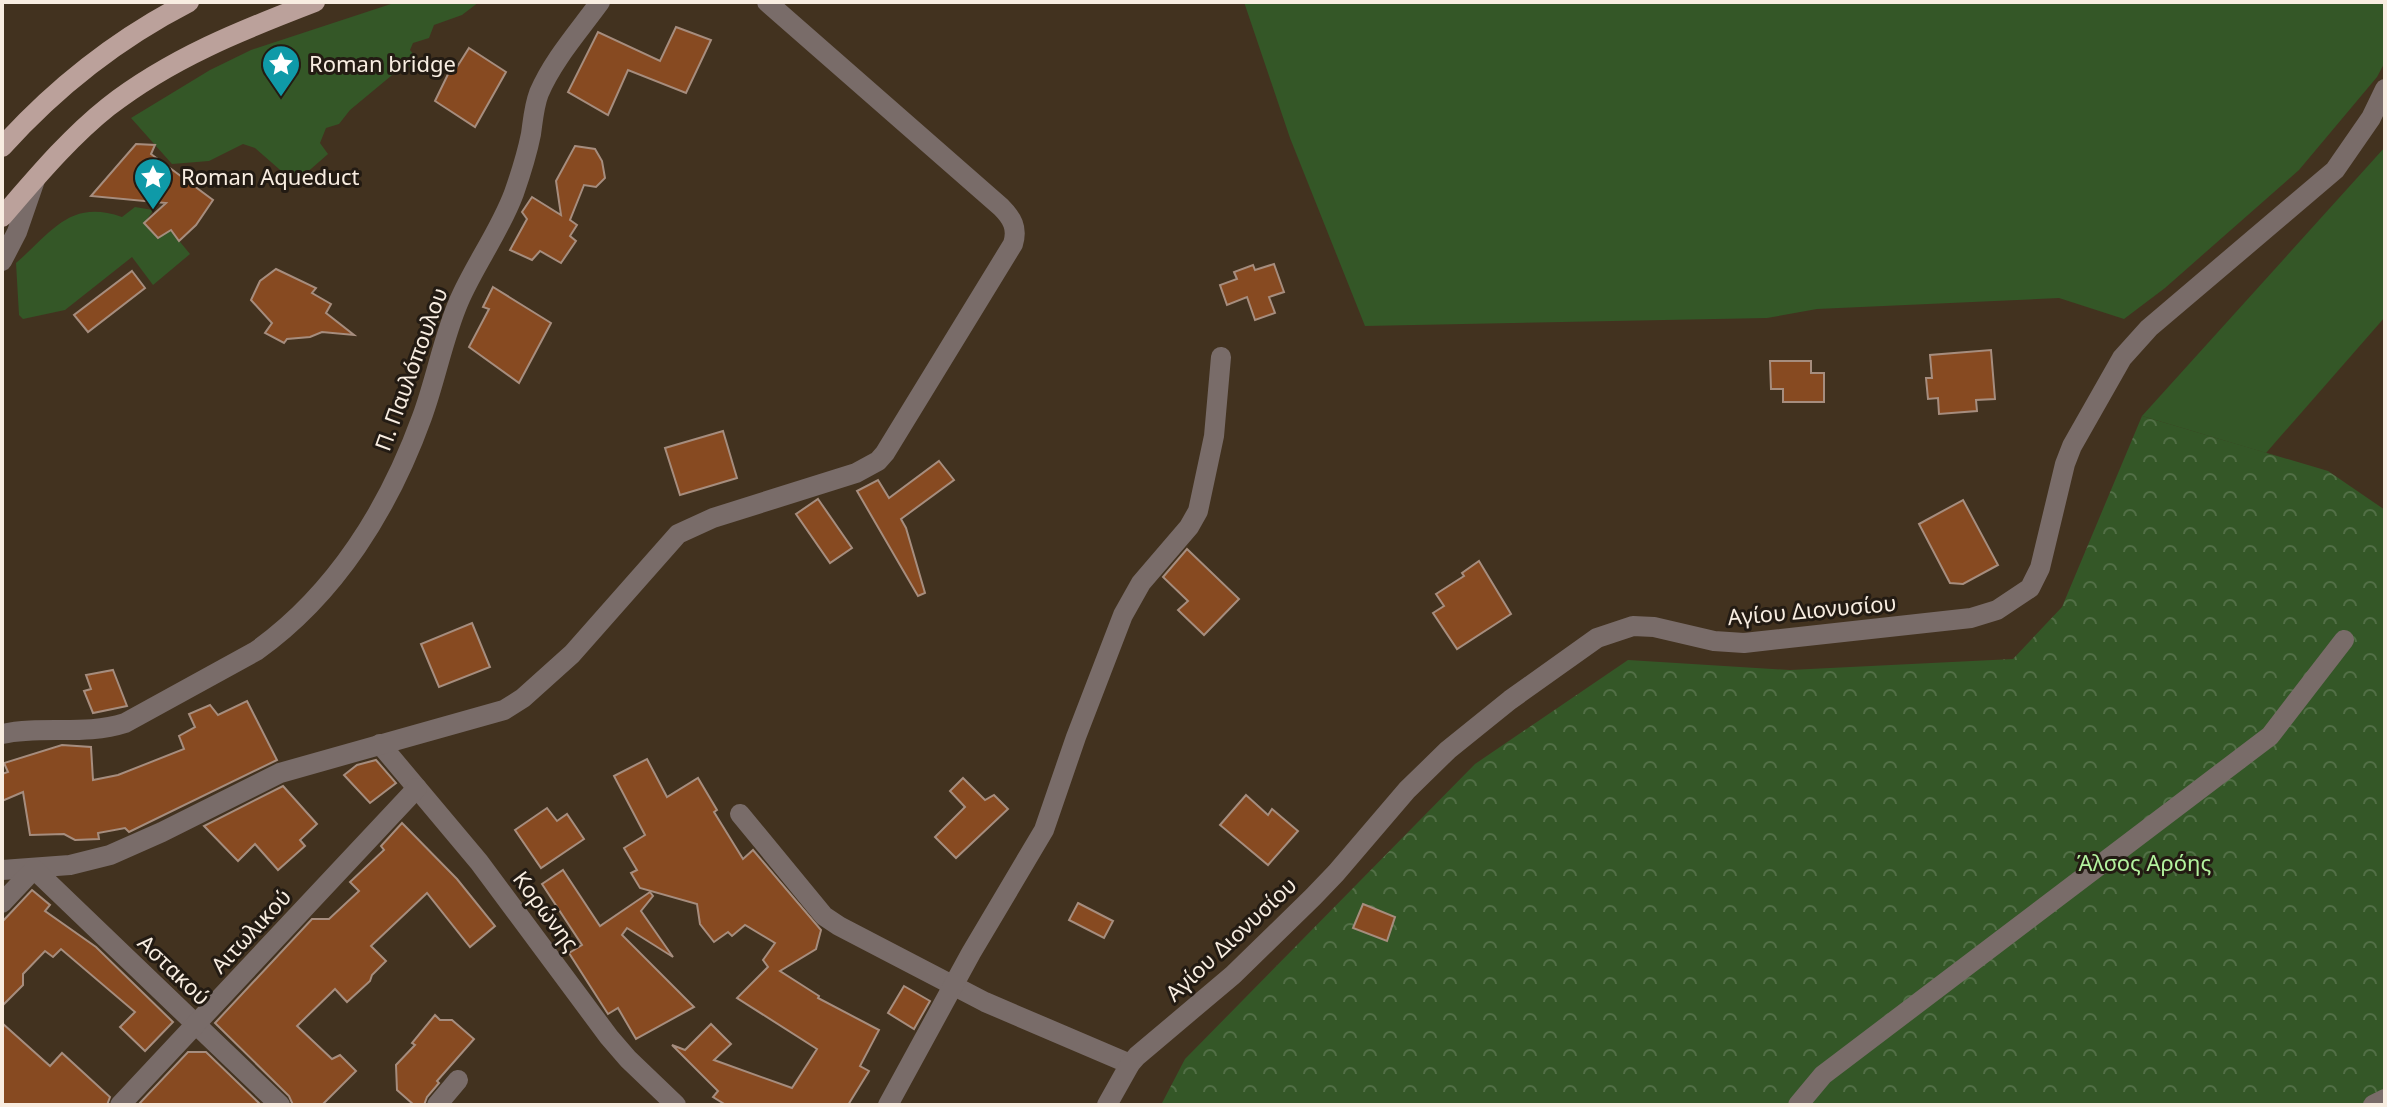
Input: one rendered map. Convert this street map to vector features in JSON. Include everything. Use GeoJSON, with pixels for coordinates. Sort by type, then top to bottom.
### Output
{"type":"FeatureCollection","features":[{"type":"Feature","properties":{"kind":"main road"},"geometry":{"type":"LineString","coordinates":[[2,147],[59,89],[99,56],[151,22],[189,2]]}},
{"type":"Feature","properties":{"kind":"main road"},"geometry":{"type":"LineString","coordinates":[[2,217],[64,148],[106,109],[166,67],[217,41],[315,2]]}},
{"type":"Feature","properties":{"kind":"street","name":"Π. Παυλόπουλου"},"geometry":{"type":"LineString","coordinates":[[2,734],[104,729],[125,723],[256,651],[276,637],[320,595],[352,554],[404,461],[460,300],[515,191],[539,94],[565,50],[600,2]]}},
{"type":"Feature","properties":{"kind":"street"},"geometry":{"type":"LineString","coordinates":[[2,870],[81,863],[120,851],[280,773],[515,705],[581,645],[667,543],[686,529],[848,477],[878,461],[896,438],[1013,244],[1016,230],[1001,207],[767,2]]}},
{"type":"Feature","properties":{"kind":"street","name":"Αγίου Διονυσίου"},"geometry":{"type":"LineString","coordinates":[[1107,1105],[1130,1064],[1149,1044],[1233,975],[1313,897],[1407,790],[1448,750],[1510,700],[1597,638],[1633,626],[1654,627],[1727,643],[1804,638],[1971,618],[1997,610],[2021,596],[2030,588],[2040,568],[2072,446],[2122,358],[2149,328],[2335,170],[2371,118],[2385,89]]}},
{"type":"Feature","properties":{"kind":"street"},"geometry":{"type":"LineString","coordinates":[[2,261],[17,232],[36,180]]}},
{"type":"Feature","properties":{"kind":"street"},"geometry":{"type":"LineString","coordinates":[[888,1105],[1044,830],[1080,725],[1123,615],[1141,583],[1189,527],[1198,511],[1214,436],[1221,357]]}},
{"type":"Feature","properties":{"kind":"street"},"geometry":{"type":"LineString","coordinates":[[1798,1105],[1823,1075],[2270,736],[2344,640]]}},
{"type":"Feature","properties":{"kind":"street","name":"Κορώνης"},"geometry":{"type":"LineString","coordinates":[[380,744],[518,912],[609,1037],[676,1105]]}},
{"type":"Feature","properties":{"kind":"street","name":"Αιτωλικού"},"geometry":{"type":"LineString","coordinates":[[120,1105],[417,788]]}},
{"type":"Feature","properties":{"kind":"street"},"geometry":{"type":"LineString","coordinates":[[740,814],[824,916],[862,940],[953,987],[1130,1064]]}},
{"type":"Feature","properties":{"kind":"street"},"geometry":{"type":"LineString","coordinates":[[2,903],[34,869]]}},
{"type":"Feature","properties":{"kind":"street","name":"Αστακού"},"geometry":{"type":"LineString","coordinates":[[34,869],[280,1105]]}},
{"type":"Feature","properties":{"kind":"street"},"geometry":{"type":"LineString","coordinates":[[437,1105],[458,1080]]}},
{"type":"Feature","properties":{"kind":"street"},"geometry":{"type":"LineString","coordinates":[[2373,1105],[2385,1099]]}},
{"type":"Feature","properties":{"kind":"green space"},"geometry":{"type":"Polygon","coordinates":[[[397,2],[479,2],[462,15],[434,25],[429,38],[413,43],[410,50],[424,68],[403,66],[350,110],[339,124],[326,128],[320,143],[328,154],[295,183],[255,148],[243,144],[209,161],[172,164],[131,118],[210,70],[251,50],[397,2]]]}},
{"type":"Feature","properties":{"kind":"green space"},"geometry":{"type":"Polygon","coordinates":[[[1244,2],[2385,2],[2385,62],[2377,77],[2299,170],[2165,288],[2124,319],[2059,298],[1817,309],[1767,318],[1365,326],[1290,138],[1244,2]]]}},
{"type":"Feature","properties":{"kind":"green space"},"geometry":{"type":"Polygon","coordinates":[[[2385,147],[2385,317],[2266,453],[2142,416],[2385,147]]]}},
{"type":"Feature","properties":{"kind":"green space"},"geometry":{"type":"Polygon","coordinates":[[[135,207],[153,210],[145,223],[174,227],[179,232],[176,237],[190,254],[153,285],[132,257],[65,310],[23,319],[19,315],[16,263],[63,221],[75,215],[104,212],[122,217],[135,207]]]}},
{"type":"Feature","properties":{"kind":"green space","name":"Άλσος Αρόης"},"geometry":{"type":"Polygon","coordinates":[[[2142,416],[2328,471],[2385,510],[2385,1105],[1161,1105],[1185,1059],[1475,764],[1628,660],[1790,670],[2013,659],[2062,607],[2142,416]]]}},
{"type":"Feature","properties":{"kind":"building"},"geometry":{"type":"Polygon","coordinates":[[[676,27],[711,40],[686,93],[628,70],[608,115],[568,92],[598,32],[660,61],[676,27]]]}},
{"type":"Feature","properties":{"kind":"building"},"geometry":{"type":"Polygon","coordinates":[[[469,48],[506,72],[475,127],[435,101],[452,66],[457,67],[469,48]]]}},
{"type":"Feature","properties":{"kind":"building"},"geometry":{"type":"Polygon","coordinates":[[[136,144],[155,145],[151,154],[213,200],[196,225],[179,241],[171,230],[158,238],[144,223],[166,203],[91,196],[136,144]]]}},
{"type":"Feature","properties":{"kind":"building"},"geometry":{"type":"Polygon","coordinates":[[[575,146],[595,149],[602,161],[605,178],[596,187],[584,185],[570,220],[577,225],[570,236],[576,241],[561,263],[540,251],[532,260],[510,250],[527,219],[522,212],[532,197],[561,215],[556,181],[575,146]]]}},
{"type":"Feature","properties":{"kind":"building"},"geometry":{"type":"Polygon","coordinates":[[[1274,264],[1284,292],[1269,297],[1275,313],[1255,320],[1247,297],[1227,305],[1220,285],[1237,279],[1234,272],[1253,265],[1255,270],[1274,264]]]}},
{"type":"Feature","properties":{"kind":"building"},"geometry":{"type":"Polygon","coordinates":[[[276,269],[316,288],[312,293],[331,304],[326,313],[354,335],[322,332],[310,337],[287,339],[284,343],[265,333],[272,323],[251,300],[260,281],[276,269]]]}},
{"type":"Feature","properties":{"kind":"building"},"geometry":{"type":"Polygon","coordinates":[[[132,271],[145,288],[88,332],[74,315],[132,271]]]}},
{"type":"Feature","properties":{"kind":"building"},"geometry":{"type":"Polygon","coordinates":[[[493,287],[551,323],[519,383],[469,347],[489,309],[483,307],[493,287]]]}},
{"type":"Feature","properties":{"kind":"building"},"geometry":{"type":"Polygon","coordinates":[[[1991,350],[1995,399],[1976,400],[1977,411],[1939,414],[1938,398],[1928,399],[1926,378],[1932,378],[1930,355],[1991,350]]]}},
{"type":"Feature","properties":{"kind":"building"},"geometry":{"type":"Polygon","coordinates":[[[1770,361],[1811,361],[1811,373],[1824,373],[1824,402],[1783,402],[1783,389],[1771,389],[1770,361]]]}},
{"type":"Feature","properties":{"kind":"building"},"geometry":{"type":"Polygon","coordinates":[[[723,431],[737,478],[680,495],[665,448],[723,431]]]}},
{"type":"Feature","properties":{"kind":"building"},"geometry":{"type":"Polygon","coordinates":[[[939,461],[954,480],[901,519],[925,593],[918,596],[857,491],[878,480],[889,498],[939,461]]]}},
{"type":"Feature","properties":{"kind":"building"},"geometry":{"type":"Polygon","coordinates":[[[818,499],[852,548],[830,563],[796,514],[818,499]]]}},
{"type":"Feature","properties":{"kind":"building"},"geometry":{"type":"Polygon","coordinates":[[[1963,500],[1998,565],[1963,584],[1950,583],[1919,524],[1963,500]]]}},
{"type":"Feature","properties":{"kind":"building"},"geometry":{"type":"Polygon","coordinates":[[[1187,549],[1239,599],[1204,635],[1178,610],[1188,601],[1163,577],[1187,549]]]}},
{"type":"Feature","properties":{"kind":"building"},"geometry":{"type":"Polygon","coordinates":[[[1479,561],[1511,614],[1457,649],[1433,613],[1444,606],[1436,594],[1464,576],[1462,573],[1479,561]]]}},
{"type":"Feature","properties":{"kind":"building"},"geometry":{"type":"Polygon","coordinates":[[[472,623],[490,667],[439,687],[421,644],[472,623]]]}},
{"type":"Feature","properties":{"kind":"building"},"geometry":{"type":"Polygon","coordinates":[[[113,670],[127,706],[93,713],[84,691],[91,689],[86,675],[113,670]]]}},
{"type":"Feature","properties":{"kind":"building"},"geometry":{"type":"Polygon","coordinates":[[[247,701],[277,760],[129,832],[125,828],[98,833],[99,839],[75,840],[64,834],[30,835],[23,792],[2,801],[2,774],[8,772],[4,763],[62,745],[91,747],[93,780],[118,775],[184,749],[179,736],[195,727],[189,714],[210,705],[218,715],[247,701]]]}},
{"type":"Feature","properties":{"kind":"building"},"geometry":{"type":"Polygon","coordinates":[[[647,759],[667,797],[698,778],[717,810],[714,812],[743,859],[753,850],[821,930],[816,949],[780,971],[818,998],[879,1030],[860,1066],[869,1071],[848,1105],[726,1105],[713,1097],[718,1091],[672,1045],[685,1050],[711,1024],[731,1044],[714,1060],[792,1088],[817,1049],[737,998],[768,967],[763,960],[775,943],[745,925],[732,936],[728,932],[714,942],[700,924],[697,904],[640,888],[631,873],[637,870],[624,848],[645,835],[614,776],[647,759]]]}},
{"type":"Feature","properties":{"kind":"building"},"geometry":{"type":"Polygon","coordinates":[[[376,760],[396,783],[370,803],[344,775],[357,765],[376,760]]]}},
{"type":"Feature","properties":{"kind":"building"},"geometry":{"type":"Polygon","coordinates":[[[963,778],[985,800],[994,795],[1008,809],[956,858],[935,837],[965,807],[950,791],[963,778]]]}},
{"type":"Feature","properties":{"kind":"building"},"geometry":{"type":"Polygon","coordinates":[[[283,786],[317,824],[300,840],[305,846],[278,870],[255,844],[238,861],[204,826],[283,786]]]}},
{"type":"Feature","properties":{"kind":"building"},"geometry":{"type":"Polygon","coordinates":[[[1246,795],[1268,815],[1272,809],[1298,831],[1268,865],[1220,825],[1246,795]]]}},
{"type":"Feature","properties":{"kind":"building"},"geometry":{"type":"Polygon","coordinates":[[[547,808],[557,821],[567,814],[584,839],[541,868],[515,830],[547,808]]]}},
{"type":"Feature","properties":{"kind":"building"},"geometry":{"type":"Polygon","coordinates":[[[402,823],[457,879],[495,926],[470,947],[427,893],[371,946],[386,961],[370,981],[347,1002],[335,989],[297,1026],[332,1059],[340,1055],[356,1071],[322,1105],[293,1105],[289,1096],[215,1023],[312,919],[329,919],[359,891],[350,882],[384,850],[381,846],[402,823]]]}},
{"type":"Feature","properties":{"kind":"building"},"geometry":{"type":"Polygon","coordinates":[[[563,870],[600,926],[650,892],[653,896],[641,911],[673,957],[627,928],[622,935],[694,1007],[636,1039],[618,1008],[608,1014],[569,953],[582,945],[542,884],[563,870]]]}},
{"type":"Feature","properties":{"kind":"building"},"geometry":{"type":"Polygon","coordinates":[[[32,890],[50,905],[45,911],[96,947],[173,1022],[145,1051],[120,1027],[135,1012],[61,949],[53,957],[45,951],[23,974],[23,985],[2,1006],[2,922],[32,890]]]}},
{"type":"Feature","properties":{"kind":"building"},"geometry":{"type":"Polygon","coordinates":[[[1078,903],[1113,921],[1104,938],[1069,920],[1078,903]]]}},
{"type":"Feature","properties":{"kind":"building"},"geometry":{"type":"Polygon","coordinates":[[[1363,904],[1395,917],[1387,941],[1353,928],[1363,904]]]}},
{"type":"Feature","properties":{"kind":"building"},"geometry":{"type":"Polygon","coordinates":[[[904,986],[930,1001],[914,1029],[888,1013],[904,986]]]}},
{"type":"Feature","properties":{"kind":"building"},"geometry":{"type":"Polygon","coordinates":[[[435,1015],[440,1020],[452,1020],[474,1039],[437,1081],[439,1083],[424,1105],[414,1105],[397,1090],[396,1065],[415,1045],[412,1043],[435,1015]]]}},
{"type":"Feature","properties":{"kind":"building"},"geometry":{"type":"Polygon","coordinates":[[[2,1023],[50,1066],[62,1053],[110,1097],[107,1105],[2,1105],[2,1023]]]}},
{"type":"Feature","properties":{"kind":"building"},"geometry":{"type":"Polygon","coordinates":[[[188,1052],[206,1052],[261,1105],[138,1105],[188,1052]]]}},
{"type":"Feature","properties":{"kind":"place","name":"Roman bridge"},"geometry":{"type":"Point","coordinates":[281,98]}},
{"type":"Feature","properties":{"kind":"place","name":"Roman Aqueduct"},"geometry":{"type":"Point","coordinates":[153,211]}}]}
